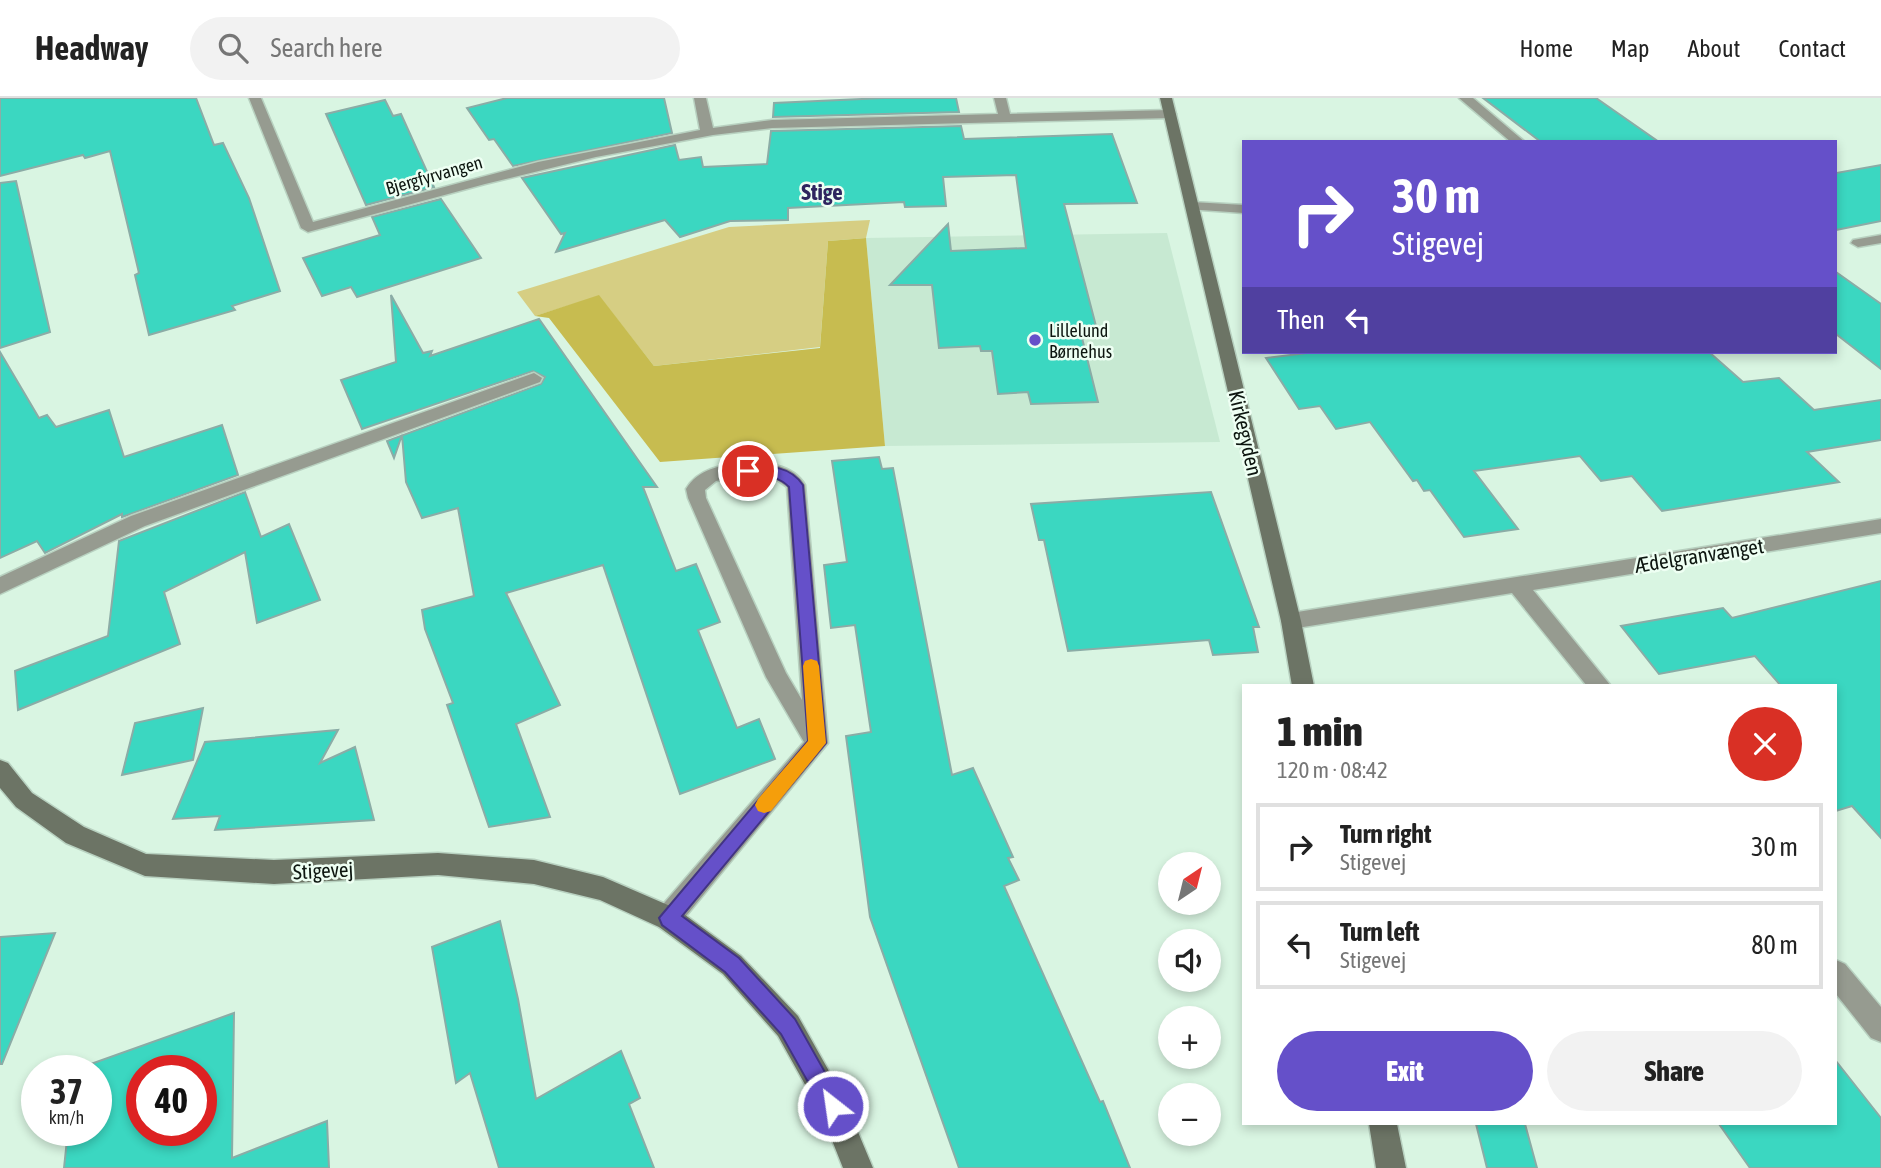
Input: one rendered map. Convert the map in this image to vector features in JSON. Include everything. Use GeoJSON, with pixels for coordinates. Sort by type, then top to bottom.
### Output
{"type":"FeatureCollection","features":[{"type":"Feature","properties":{"kind":"street","name":"Bjergfyrvangen"},"geometry":{"type":"LineString","coordinates":[[255,98],[308,228],[529,166],[707,131],[772,124],[1005,118],[1168,106]]}},
{"type":"Feature","properties":{"kind":"street"},"geometry":{"type":"LineString","coordinates":[[700,98],[707,131]]}},
{"type":"Feature","properties":{"kind":"street"},"geometry":{"type":"LineString","coordinates":[[1000,98],[1005,118]]}},
{"type":"Feature","properties":{"kind":"street"},"geometry":{"type":"LineString","coordinates":[[1465,98],[1517,140]]}},
{"type":"Feature","properties":{"kind":"street","name":"Kirkegyden"},"geometry":{"type":"LineString","coordinates":[[1168,106],[1292,621],[1303,684]]}},
{"type":"Feature","properties":{"kind":"street"},"geometry":{"type":"LineString","coordinates":[[1192,206],[1242,209]]}},
{"type":"Feature","properties":{"kind":"street"},"geometry":{"type":"LineString","coordinates":[[1858,243],[1881,239]]}},
{"type":"Feature","properties":{"kind":"street"},"geometry":{"type":"LineString","coordinates":[[0,586],[138,521],[534,378]]}},
{"type":"Feature","properties":{"kind":"street"},"geometry":{"type":"LineString","coordinates":[[668,918],[817,743],[796,485],[786,476],[772,471],[709,476],[695,489],[697,498],[777,677],[817,743]]}},
{"type":"Feature","properties":{"kind":"street","name":"Ædelgranvænget"},"geometry":{"type":"LineString","coordinates":[[1292,621],[1881,526]]}},
{"type":"Feature","properties":{"kind":"street"},"geometry":{"type":"LineString","coordinates":[[1517,585],[1598,684]]}},
{"type":"Feature","properties":{"kind":"street","name":"Stigevej"},"geometry":{"type":"LineString","coordinates":[[0,770],[24,800],[75,835],[145,865],[274,872],[438,864],[534,872],[603,889],[668,918],[732,965],[788,1026],[833,1106],[858,1168]]}},
{"type":"Feature","properties":{"kind":"street"},"geometry":{"type":"LineString","coordinates":[[1837,974],[1881,1028]]}},
{"type":"Feature","properties":{"kind":"street"},"geometry":{"type":"LineString","coordinates":[[1383,1125],[1391,1168]]}},
{"type":"Feature","properties":{"kind":"shaded area"},"geometry":{"type":"Polygon","coordinates":[[[870,220],[866,238],[828,241],[820,347],[654,366],[599,296],[535,316],[517,292],[729,227],[870,220]]]}},
{"type":"Feature","properties":{"kind":"shaded area","name":"Lillelund Børnehus"},"geometry":{"type":"Polygon","coordinates":[[[1167,233],[1220,442],[885,446],[866,238],[1167,233]]]}},
{"type":"Feature","properties":{"kind":"shaded area"},"geometry":{"type":"Polygon","coordinates":[[[866,238],[885,446],[660,462],[549,318],[535,316],[599,295],[654,366],[820,348],[828,241],[866,238]]]}},
{"type":"Feature","properties":{"kind":"building"},"geometry":{"type":"Polygon","coordinates":[[[0,98],[196,98],[214,145],[223,143],[249,198],[280,291],[232,306],[235,310],[149,335],[135,275],[139,273],[110,151],[0,176],[0,98]]]}},
{"type":"Feature","properties":{"kind":"building"},"geometry":{"type":"Polygon","coordinates":[[[507,98],[664,98],[672,133],[513,166],[494,139],[489,140],[467,108],[507,98]]]}},
{"type":"Feature","properties":{"kind":"building"},"geometry":{"type":"Polygon","coordinates":[[[956,98],[959,112],[773,117],[774,103],[956,98]]]}},
{"type":"Feature","properties":{"kind":"building"},"geometry":{"type":"Polygon","coordinates":[[[1483,98],[1596,98],[1656,140],[1538,140],[1483,98]]]}},
{"type":"Feature","properties":{"kind":"building"},"geometry":{"type":"Polygon","coordinates":[[[385,100],[393,116],[401,114],[434,187],[366,205],[326,114],[385,100]]]}},
{"type":"Feature","properties":{"kind":"building"},"geometry":{"type":"Polygon","coordinates":[[[961,126],[964,139],[1112,134],[1137,203],[1064,204],[1096,326],[1079,326],[1098,402],[1031,404],[1028,392],[998,394],[992,351],[981,351],[980,346],[939,348],[932,285],[890,285],[948,224],[951,251],[1026,248],[1016,175],[943,177],[946,206],[905,207],[904,202],[788,208],[788,220],[730,221],[680,237],[665,220],[556,252],[565,233],[561,234],[522,178],[675,145],[679,160],[701,157],[703,167],[767,164],[771,131],[961,126]]]}},
{"type":"Feature","properties":{"kind":"building"},"geometry":{"type":"Polygon","coordinates":[[[1881,165],[1881,221],[1837,230],[1837,173],[1881,165]]]}},
{"type":"Feature","properties":{"kind":"building"},"geometry":{"type":"Polygon","coordinates":[[[16,181],[50,332],[0,348],[0,183],[16,181]]]}},
{"type":"Feature","properties":{"kind":"building"},"geometry":{"type":"Polygon","coordinates":[[[441,199],[481,258],[357,297],[351,287],[322,296],[303,258],[380,235],[372,217],[441,199]]]}},
{"type":"Feature","properties":{"kind":"building"},"geometry":{"type":"Polygon","coordinates":[[[1837,273],[1881,304],[1881,369],[1837,335],[1837,273]]]}},
{"type":"Feature","properties":{"kind":"building"},"geometry":{"type":"Polygon","coordinates":[[[391,295],[423,353],[432,351],[430,356],[539,319],[657,487],[643,487],[676,571],[696,564],[720,622],[698,630],[737,728],[759,719],[775,759],[680,794],[603,565],[506,593],[560,705],[516,724],[550,817],[489,827],[447,705],[453,703],[425,629],[422,610],[474,596],[458,508],[422,518],[406,482],[402,435],[541,384],[545,377],[533,371],[362,429],[341,380],[396,362],[391,295]]]}},
{"type":"Feature","properties":{"kind":"building"},"geometry":{"type":"Polygon","coordinates":[[[0,352],[39,418],[47,415],[56,427],[109,410],[124,457],[222,425],[238,475],[122,517],[122,514],[45,553],[37,541],[0,558],[0,352]]]}},
{"type":"Feature","properties":{"kind":"building"},"geometry":{"type":"Polygon","coordinates":[[[1299,354],[1711,354],[1743,382],[1779,378],[1814,410],[1881,400],[1881,440],[1807,452],[1839,482],[1662,511],[1632,476],[1601,481],[1580,456],[1474,471],[1518,529],[1464,537],[1430,490],[1424,491],[1417,480],[1413,481],[1370,422],[1336,429],[1320,406],[1299,409],[1266,358],[1299,354]]]}},
{"type":"Feature","properties":{"kind":"building"},"geometry":{"type":"Polygon","coordinates":[[[402,436],[394,458],[387,441],[402,436]]]}},
{"type":"Feature","properties":{"kind":"building"},"geometry":{"type":"Polygon","coordinates":[[[879,457],[882,469],[893,468],[952,775],[973,768],[1013,857],[1008,858],[1019,880],[1004,886],[1100,1102],[1103,1101],[1130,1168],[959,1168],[870,917],[846,736],[871,732],[855,625],[831,628],[824,565],[847,562],[832,461],[879,457]]]}},
{"type":"Feature","properties":{"kind":"building"},"geometry":{"type":"Polygon","coordinates":[[[245,492],[261,537],[289,524],[320,600],[257,623],[245,552],[164,592],[180,644],[18,710],[15,671],[108,636],[119,541],[245,492]]]}},
{"type":"Feature","properties":{"kind":"building"},"geometry":{"type":"Polygon","coordinates":[[[1211,492],[1259,627],[1253,627],[1258,652],[1213,655],[1209,640],[1068,651],[1044,540],[1039,540],[1031,504],[1211,492]]]}},
{"type":"Feature","properties":{"kind":"building"},"geometry":{"type":"Polygon","coordinates":[[[1881,581],[1881,838],[1852,806],[1837,811],[1837,684],[1779,684],[1755,656],[1659,674],[1621,626],[1723,608],[1732,618],[1881,581]]]}},
{"type":"Feature","properties":{"kind":"building"},"geometry":{"type":"Polygon","coordinates":[[[203,708],[193,760],[122,775],[135,723],[203,708]]]}},
{"type":"Feature","properties":{"kind":"building"},"geometry":{"type":"Polygon","coordinates":[[[338,730],[320,763],[355,747],[374,820],[215,830],[220,816],[173,819],[205,742],[338,730]]]}},
{"type":"Feature","properties":{"kind":"building"},"geometry":{"type":"Polygon","coordinates":[[[500,921],[518,999],[536,1099],[621,1051],[640,1098],[629,1104],[654,1168],[499,1168],[470,1073],[456,1083],[432,947],[500,921]]]}},
{"type":"Feature","properties":{"kind":"building"},"geometry":{"type":"Polygon","coordinates":[[[55,933],[2,1064],[0,1064],[0,937],[55,933]]]}},
{"type":"Feature","properties":{"kind":"building"},"geometry":{"type":"Polygon","coordinates":[[[234,1013],[232,1158],[327,1121],[329,1168],[64,1168],[66,1146],[112,1146],[112,1056],[234,1013]]]}},
{"type":"Feature","properties":{"kind":"building"},"geometry":{"type":"Polygon","coordinates":[[[1837,1062],[1881,1118],[1881,1168],[1750,1168],[1720,1125],[1837,1125],[1837,1062]]]}},
{"type":"Feature","properties":{"kind":"building"},"geometry":{"type":"Polygon","coordinates":[[[1476,1125],[1525,1125],[1537,1168],[1487,1168],[1476,1125]]]}},
{"type":"Feature","properties":{"kind":"slow traffic"},"geometry":{"type":"LineString","coordinates":[[764,805],[817,743],[811,666]]}},
{"type":"Feature","properties":{"kind":"place","name":"Lillelund Børnehus"},"geometry":{"type":"Point","coordinates":[1035,340]}},
{"type":"Feature","properties":{"kind":"district","name":"Stige"},"geometry":{"type":"Point","coordinates":[822,192]}},
{"type":"Feature","properties":{"kind":"route"},"geometry":{"type":"LineString","coordinates":[[748,471],[772,471],[786,476],[796,485],[817,743],[668,918],[732,965],[788,1026],[833,1106]]}}]}
